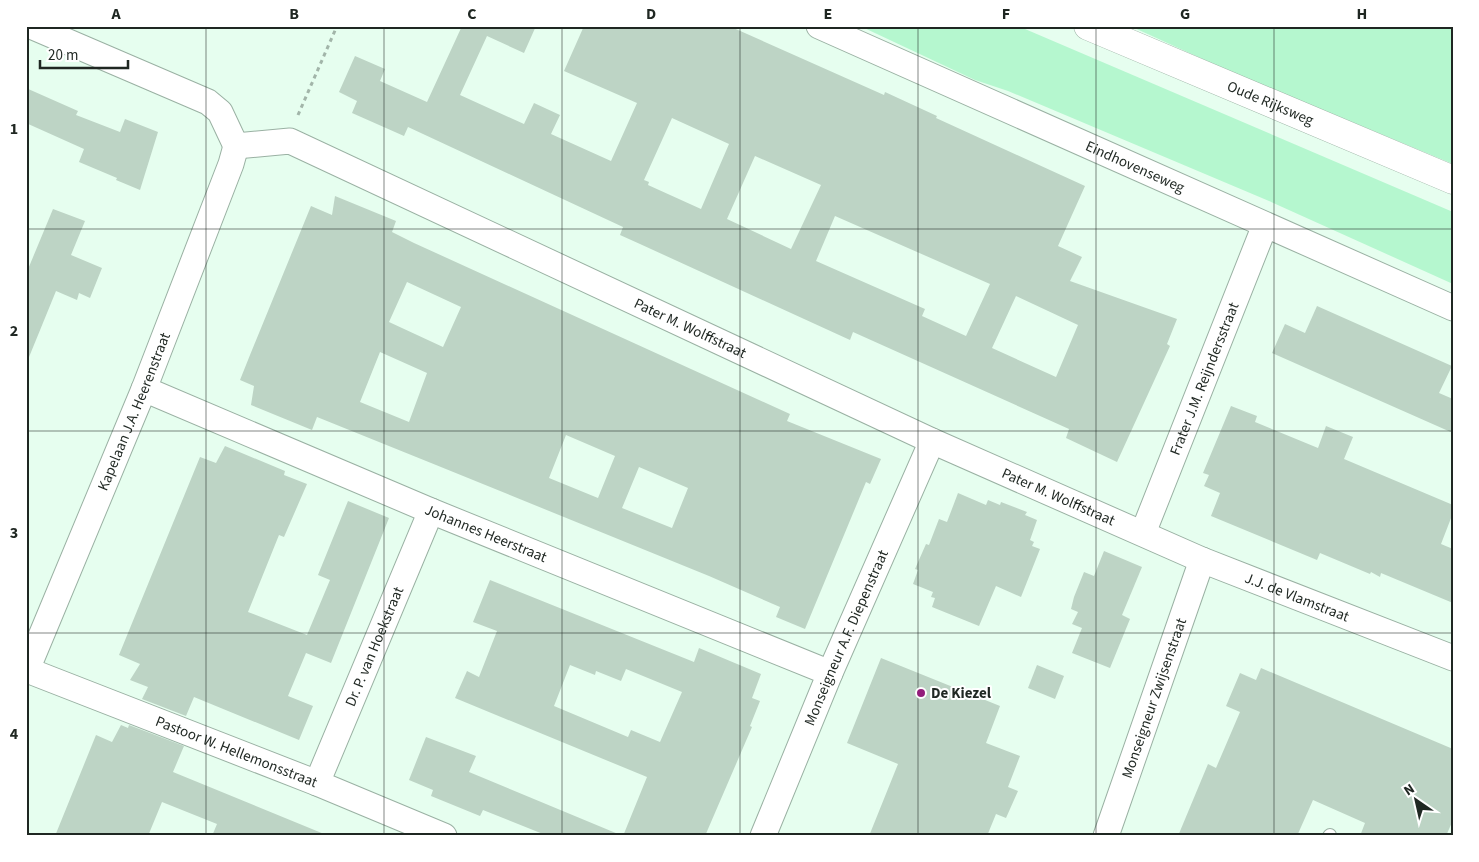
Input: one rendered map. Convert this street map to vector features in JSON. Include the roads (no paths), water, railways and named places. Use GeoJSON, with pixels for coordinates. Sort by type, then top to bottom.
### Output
{"type":"FeatureCollection","features":[{"type":"Feature","properties":{"kind":"main road","name":"Oude Rijksweg"},"geometry":{"type":"LineString","coordinates":[[1088,26],[1453,180]]}},
{"type":"Feature","properties":{"kind":"street"},"geometry":{"type":"LineString","coordinates":[[30,26],[208,102],[220,112],[236,146]]}},
{"type":"Feature","properties":{"kind":"street","name":"Eindhovenseweg"},"geometry":{"type":"LineString","coordinates":[[819,26],[1453,308]]}},
{"type":"Feature","properties":{"kind":"street","name":"Pater M. Wolffstraat"},"geometry":{"type":"LineString","coordinates":[[236,146],[290,141],[932,441],[1143,533]]}},
{"type":"Feature","properties":{"kind":"street","name":"Kapelaan J.A. Heerenstraat"},"geometry":{"type":"LineString","coordinates":[[27,671],[144,389],[231,164],[236,146]]}},
{"type":"Feature","properties":{"kind":"street","name":"Frater J.M. Reijndersstraat"},"geometry":{"type":"LineString","coordinates":[[1143,533],[1265,225]]}},
{"type":"Feature","properties":{"kind":"street","name":"Johannes Heerstraat"},"geometry":{"type":"LineString","coordinates":[[144,389],[431,511],[830,674]]}},
{"type":"Feature","properties":{"kind":"street","name":"Monseigneur A.F. Diepenstraat"},"geometry":{"type":"LineString","coordinates":[[763,836],[830,674],[932,441]]}},
{"type":"Feature","properties":{"kind":"street","name":"Dr. P. van Hoekstraat"},"geometry":{"type":"LineString","coordinates":[[317,783],[431,511]]}},
{"type":"Feature","properties":{"kind":"street","name":"J.J. de Vlamstraat"},"geometry":{"type":"LineString","coordinates":[[1143,533],[1202,560],[1453,658]]}},
{"type":"Feature","properties":{"kind":"street","name":"Monseigneur Zwijsenstraat"},"geometry":{"type":"LineString","coordinates":[[1106,836],[1202,560]]}},
{"type":"Feature","properties":{"kind":"street","name":"Pastoor W. Hellemonsstraat"},"geometry":{"type":"LineString","coordinates":[[27,671],[317,783],[444,836]]}},
{"type":"Feature","properties":{"kind":"place","name":"De Kiezel"},"geometry":{"type":"Point","coordinates":[921,693]}}]}
